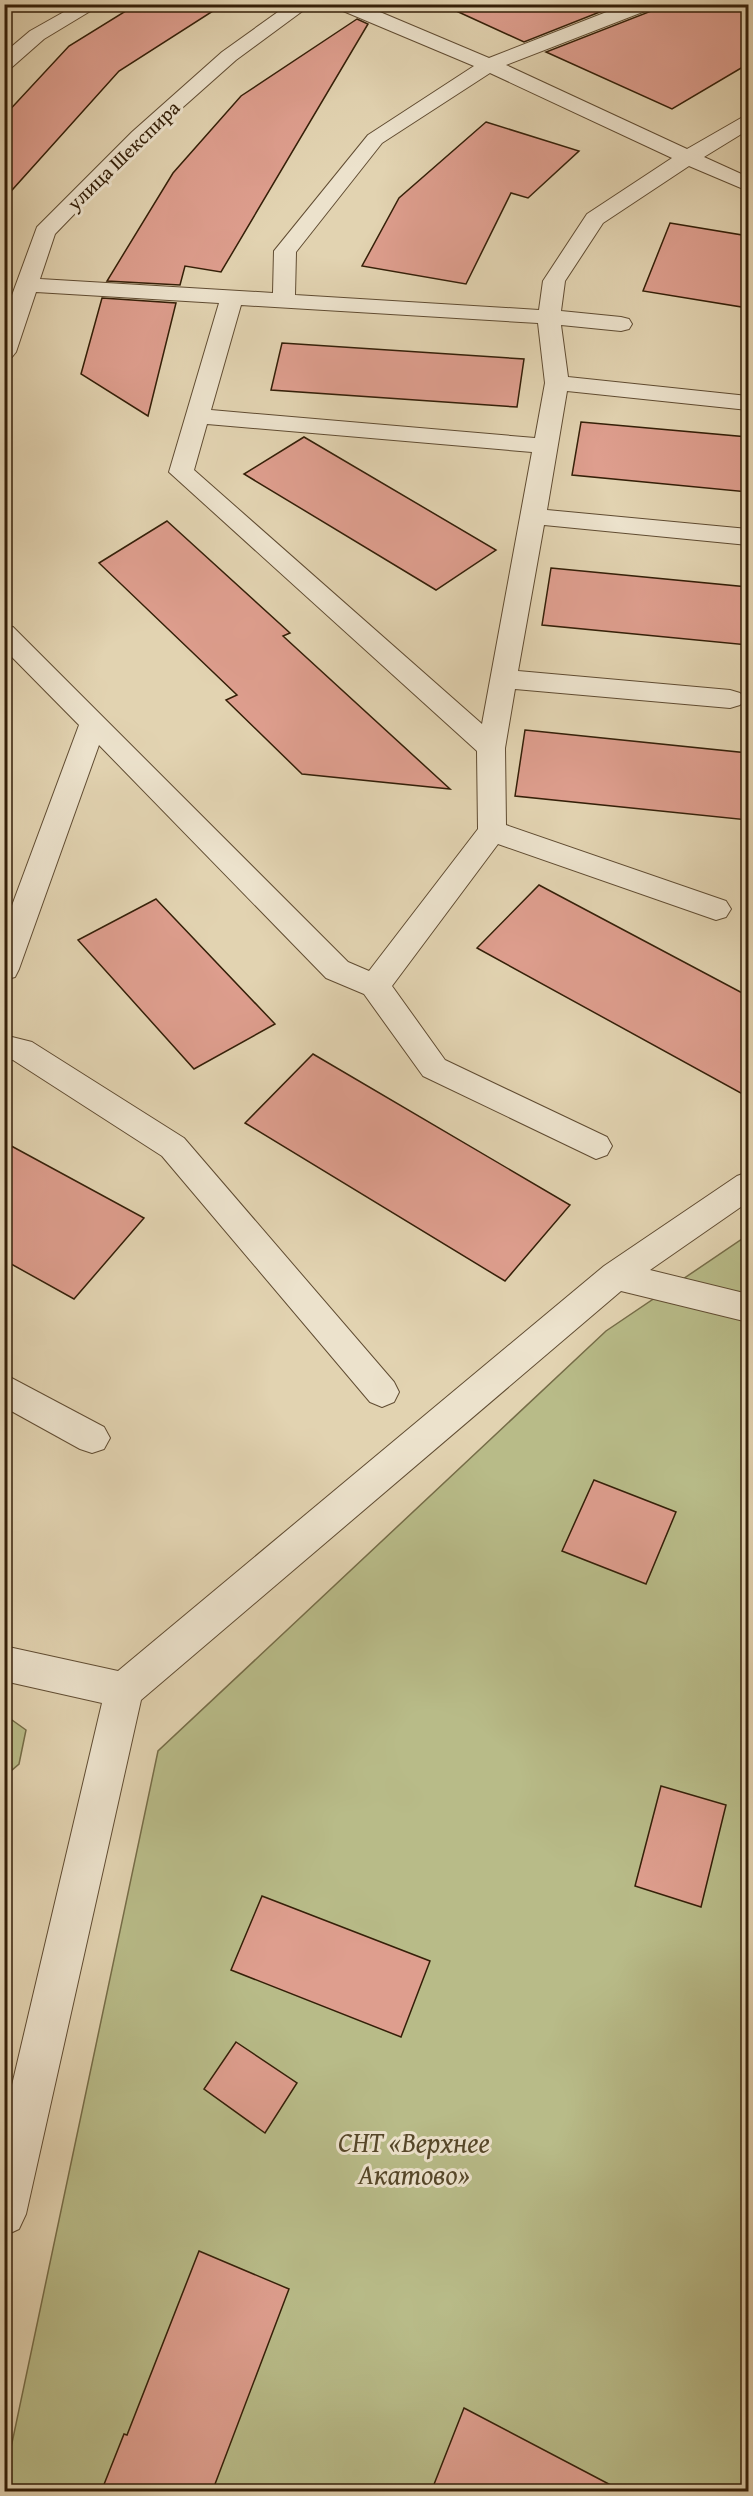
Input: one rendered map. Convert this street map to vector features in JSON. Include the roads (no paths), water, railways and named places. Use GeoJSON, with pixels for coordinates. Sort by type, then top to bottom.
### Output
{"type":"FeatureCollection","features":[{"type":"Feature","properties":{"kind":"street"},"geometry":{"type":"LineString","coordinates":[[4,64],[37,35],[93,4]]}},
{"type":"Feature","properties":{"kind":"street","name":"улица Шекспира"},"geometry":{"type":"LineString","coordinates":[[4,352],[30,285],[45,232],[139,135],[229,56],[303,4]]}},
{"type":"Feature","properties":{"kind":"street"},"geometry":{"type":"LineString","coordinates":[[343,4],[489,65],[748,185]]}},
{"type":"Feature","properties":{"kind":"street"},"geometry":{"type":"LineString","coordinates":[[284,302],[285,251],[375,139],[489,65],[646,4]]}},
{"type":"Feature","properties":{"kind":"street"},"geometry":{"type":"LineString","coordinates":[[375,986],[492,831],[490,748],[557,383],[549,317],[554,281],[595,219],[688,157],[748,122]]}},
{"type":"Feature","properties":{"kind":"street"},"geometry":{"type":"LineString","coordinates":[[30,285],[549,317],[621,324]]}},
{"type":"Feature","properties":{"kind":"street"},"geometry":{"type":"LineString","coordinates":[[232,298],[181,472],[490,748]]}},
{"type":"Feature","properties":{"kind":"street"},"geometry":{"type":"LineString","coordinates":[[557,383],[748,403]]}},
{"type":"Feature","properties":{"kind":"street"},"geometry":{"type":"LineString","coordinates":[[198,416],[546,446]]}},
{"type":"Feature","properties":{"kind":"street"},"geometry":{"type":"LineString","coordinates":[[533,516],[748,537]]}},
{"type":"Feature","properties":{"kind":"street"},"geometry":{"type":"LineString","coordinates":[[4,633],[337,970],[375,986],[434,1068],[596,1146]]}},
{"type":"Feature","properties":{"kind":"street"},"geometry":{"type":"LineString","coordinates":[[503,679],[730,699]]}},
{"type":"Feature","properties":{"kind":"street"},"geometry":{"type":"LineString","coordinates":[[4,969],[93,723]]}},
{"type":"Feature","properties":{"kind":"street"},"geometry":{"type":"LineString","coordinates":[[492,831],[716,909]]}},
{"type":"Feature","properties":{"kind":"street"},"geometry":{"type":"LineString","coordinates":[[4,1047],[21,1050],[173,1147],[382,1392]]}},
{"type":"Feature","properties":{"kind":"street"},"geometry":{"type":"LineString","coordinates":[[4,2214],[124,1690],[615,1276],[748,1185]]}},
{"type":"Feature","properties":{"kind":"street"},"geometry":{"type":"LineString","coordinates":[[615,1276],[748,1308]]}},
{"type":"Feature","properties":{"kind":"street"},"geometry":{"type":"LineString","coordinates":[[4,1389],[92,1438]]}},
{"type":"Feature","properties":{"kind":"street"},"geometry":{"type":"LineString","coordinates":[[4,1663],[124,1690]]}},
{"type":"Feature","properties":{"kind":"park label","name":"СНТ «Верхнее Акатово»"},"geometry":{"type":"Point","coordinates":[414,2157]}}]}
